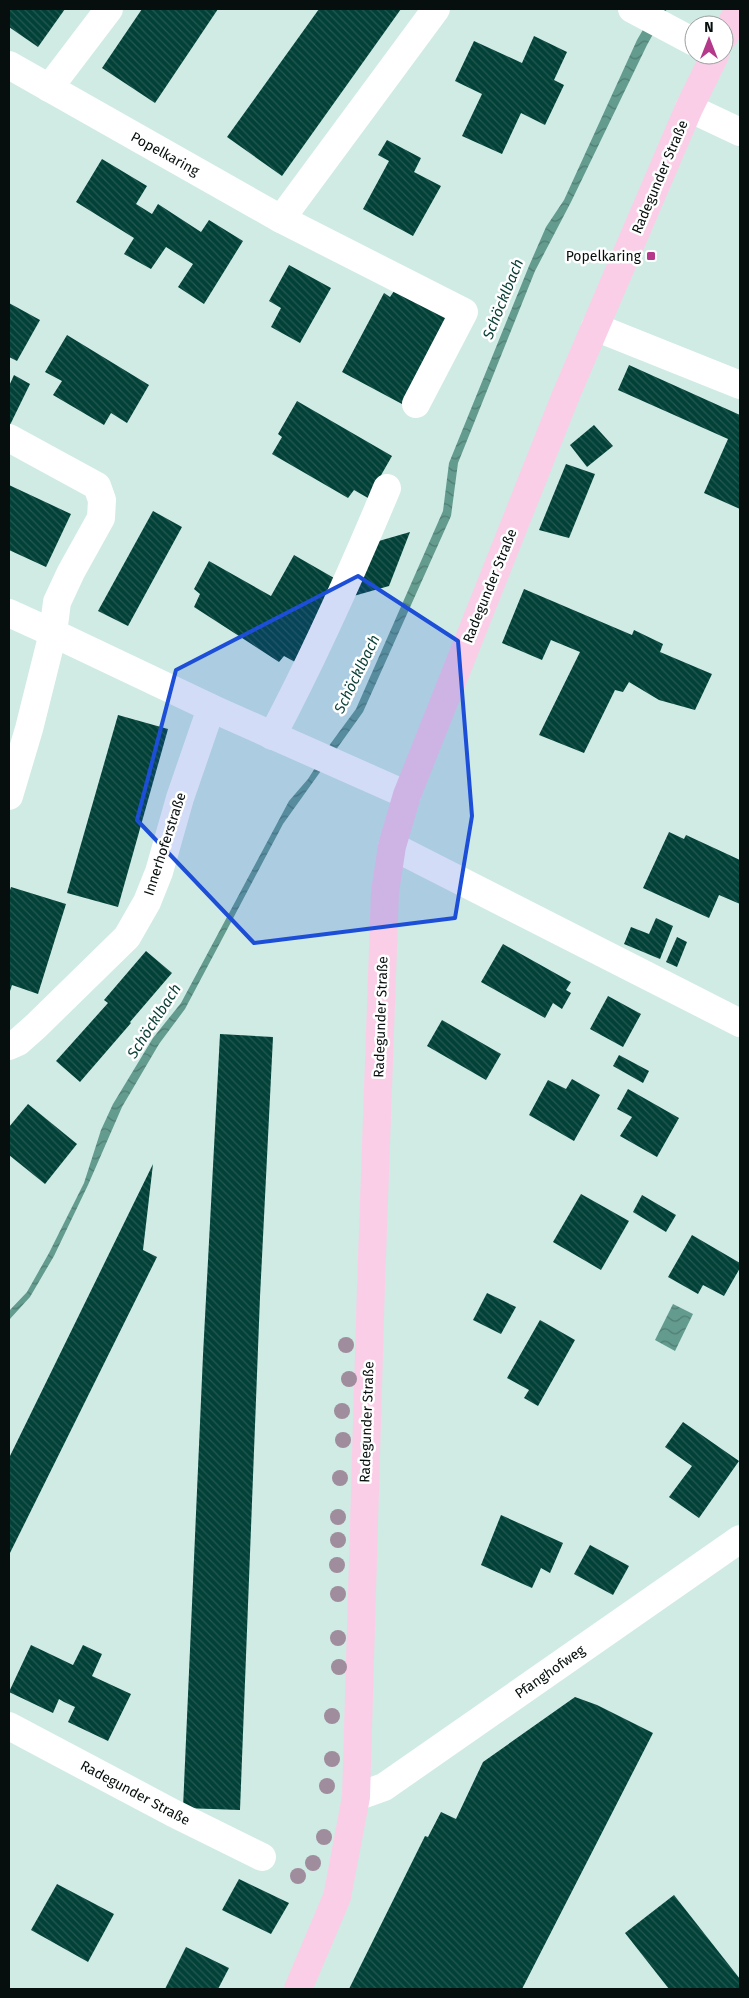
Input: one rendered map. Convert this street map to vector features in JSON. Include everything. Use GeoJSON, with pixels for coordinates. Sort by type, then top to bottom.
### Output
{"type":"FeatureCollection","features":[{"type":"Feature","properties":{"kind":"main road","name":"Radegunder Straße"},"geometry":{"type":"LineString","coordinates":[[298,1989],[337,1897],[356,1797],[385,892],[392,846],[407,795],[566,395],[690,108],[703,65]]}},
{"type":"Feature","properties":{"kind":"street"},"geometry":{"type":"LineString","coordinates":[[49,88],[109,9]]}},
{"type":"Feature","properties":{"kind":"street"},"geometry":{"type":"LineString","coordinates":[[281,219],[436,9]]}},
{"type":"Feature","properties":{"kind":"street"},"geometry":{"type":"LineString","coordinates":[[632,9],[684,35]]}},
{"type":"Feature","properties":{"kind":"street","name":"Popelkaring"},"geometry":{"type":"LineString","coordinates":[[9,65],[281,219],[464,312],[416,404]]}},
{"type":"Feature","properties":{"kind":"street"},"geometry":{"type":"LineString","coordinates":[[690,108],[740,132]]}},
{"type":"Feature","properties":{"kind":"street"},"geometry":{"type":"LineString","coordinates":[[595,327],[740,385]]}},
{"type":"Feature","properties":{"kind":"street"},"geometry":{"type":"LineString","coordinates":[[9,438],[97,486],[102,500],[101,518],[71,572],[57,602],[53,633],[29,729],[9,796]]}},
{"type":"Feature","properties":{"kind":"street"},"geometry":{"type":"LineString","coordinates":[[272,736],[307,669],[342,595],[387,488]]}},
{"type":"Feature","properties":{"kind":"street"},"geometry":{"type":"LineString","coordinates":[[9,613],[272,736],[407,795]]}},
{"type":"Feature","properties":{"kind":"street","name":"Innerhoferstraße"},"geometry":{"type":"LineString","coordinates":[[9,1046],[18,1042],[36,1026],[127,937],[147,902],[159,872],[180,798],[211,708]]}},
{"type":"Feature","properties":{"kind":"street"},"geometry":{"type":"LineString","coordinates":[[392,846],[740,1023]]}},
{"type":"Feature","properties":{"kind":"street","name":"Pfanghofweg"},"geometry":{"type":"LineString","coordinates":[[356,1797],[384,1787],[740,1538]]}},
{"type":"Feature","properties":{"kind":"street","name":"Radegunder Straße"},"geometry":{"type":"LineString","coordinates":[[9,1726],[173,1814],[262,1857]]}},
{"type":"Feature","properties":{"kind":"highlighted area"},"geometry":{"type":"Polygon","coordinates":[[[358,576],[458,641],[472,816],[455,918],[254,943],[137,820],[176,670],[358,576]]]}},
{"type":"Feature","properties":{"kind":"water","name":"Schöcklbach"},"geometry":{"type":"Polygon","coordinates":[[[655,9],[667,9],[647,45],[571,202],[535,271],[458,463],[451,516],[363,712],[283,824],[185,1009],[159,1044],[122,1107],[54,1256],[30,1297],[9,1320],[9,1311],[27,1292],[84,1183],[101,1130],[113,1104],[153,1038],[181,1003],[289,801],[308,779],[356,709],[443,511],[449,463],[529,266],[546,227],[564,200],[637,40],[655,9]]]}},
{"type":"Feature","properties":{"kind":"water"},"geometry":{"type":"Polygon","coordinates":[[[673,1304],[693,1314],[675,1351],[655,1340],[673,1304]]]}},
{"type":"Feature","properties":{"kind":"building"},"geometry":{"type":"Polygon","coordinates":[[[9,9],[65,9],[38,47],[9,27],[9,9]]]}},
{"type":"Feature","properties":{"kind":"building"},"geometry":{"type":"Polygon","coordinates":[[[142,9],[218,9],[155,103],[102,68],[142,9]]]}},
{"type":"Feature","properties":{"kind":"building"},"geometry":{"type":"Polygon","coordinates":[[[319,9],[401,9],[282,176],[227,137],[319,9]]]}},
{"type":"Feature","properties":{"kind":"building"},"geometry":{"type":"Polygon","coordinates":[[[534,36],[567,52],[554,80],[564,85],[545,125],[521,113],[502,154],[462,136],[482,94],[455,81],[474,41],[522,63],[534,36]]]}},
{"type":"Feature","properties":{"kind":"building"},"geometry":{"type":"Polygon","coordinates":[[[387,140],[421,158],[414,172],[441,186],[413,236],[363,209],[389,161],[378,155],[387,140]]]}},
{"type":"Feature","properties":{"kind":"building"},"geometry":{"type":"Polygon","coordinates":[[[102,159],[147,186],[136,204],[152,214],[158,204],[201,232],[209,220],[243,241],[204,304],[178,287],[193,264],[166,247],[151,269],[124,254],[134,238],[76,202],[102,159]]]}},
{"type":"Feature","properties":{"kind":"building"},"geometry":{"type":"Polygon","coordinates":[[[289,265],[331,288],[300,343],[271,327],[281,308],[269,301],[289,265]]]}},
{"type":"Feature","properties":{"kind":"building"},"geometry":{"type":"Polygon","coordinates":[[[394,291],[450,315],[402,404],[342,372],[384,293],[390,297],[394,291]]]}},
{"type":"Feature","properties":{"kind":"building"},"geometry":{"type":"Polygon","coordinates":[[[9,303],[40,320],[17,361],[9,357],[9,303]]]}},
{"type":"Feature","properties":{"kind":"building"},"geometry":{"type":"Polygon","coordinates":[[[67,335],[149,385],[127,423],[111,413],[104,425],[53,395],[62,381],[45,372],[67,335]]]}},
{"type":"Feature","properties":{"kind":"building"},"geometry":{"type":"Polygon","coordinates":[[[629,365],[740,415],[740,509],[704,493],[728,439],[618,390],[629,365]]]}},
{"type":"Feature","properties":{"kind":"building"},"geometry":{"type":"Polygon","coordinates":[[[14,375],[30,384],[9,427],[9,386],[14,375]]]}},
{"type":"Feature","properties":{"kind":"building"},"geometry":{"type":"Polygon","coordinates":[[[297,401],[392,456],[368,498],[354,490],[348,498],[272,454],[282,437],[278,434],[297,401]]]}},
{"type":"Feature","properties":{"kind":"building"},"geometry":{"type":"Polygon","coordinates":[[[594,425],[613,446],[587,467],[570,445],[594,425]]]}},
{"type":"Feature","properties":{"kind":"building"},"geometry":{"type":"Polygon","coordinates":[[[566,464],[595,474],[569,538],[539,530],[566,464]]]}},
{"type":"Feature","properties":{"kind":"building"},"geometry":{"type":"Polygon","coordinates":[[[9,485],[71,514],[46,567],[9,550],[9,485]]]}},
{"type":"Feature","properties":{"kind":"building"},"geometry":{"type":"Polygon","coordinates":[[[153,511],[182,527],[128,626],[98,611],[153,511]]]}},
{"type":"Feature","properties":{"kind":"building"},"geometry":{"type":"Polygon","coordinates":[[[410,532],[389,586],[350,597],[372,543],[410,532]]]}},
{"type":"Feature","properties":{"kind":"building"},"geometry":{"type":"Polygon","coordinates":[[[294,555],[334,578],[295,662],[284,656],[279,662],[194,607],[200,594],[194,589],[209,561],[271,596],[294,555]]]}},
{"type":"Feature","properties":{"kind":"building"},"geometry":{"type":"Polygon","coordinates":[[[524,589],[632,635],[634,630],[663,644],[660,652],[712,674],[695,710],[659,700],[629,682],[623,692],[615,690],[584,753],[539,735],[580,652],[551,640],[542,660],[502,643],[524,589]]]}},
{"type":"Feature","properties":{"kind":"building"},"geometry":{"type":"Polygon","coordinates":[[[118,715],[168,729],[118,907],[67,893],[118,715]]]}},
{"type":"Feature","properties":{"kind":"building"},"geometry":{"type":"Polygon","coordinates":[[[669,832],[684,839],[686,835],[740,860],[740,904],[719,895],[709,918],[643,888],[669,832]]]}},
{"type":"Feature","properties":{"kind":"building"},"geometry":{"type":"Polygon","coordinates":[[[11,887],[66,904],[38,994],[12,985],[9,994],[9,893],[11,887]]]}},
{"type":"Feature","properties":{"kind":"building"},"geometry":{"type":"Polygon","coordinates":[[[656,918],[673,926],[660,959],[624,944],[631,927],[649,934],[656,918]]]}},
{"type":"Feature","properties":{"kind":"building"},"geometry":{"type":"Polygon","coordinates":[[[677,937],[687,942],[677,967],[666,962],[677,937]]]}},
{"type":"Feature","properties":{"kind":"building"},"geometry":{"type":"Polygon","coordinates":[[[503,944],[571,982],[566,990],[571,993],[562,1009],[553,1003],[545,1018],[481,982],[503,944]]]}},
{"type":"Feature","properties":{"kind":"building"},"geometry":{"type":"Polygon","coordinates":[[[146,951],[172,973],[80,1082],[56,1061],[108,1003],[104,1000],[146,951]]]}},
{"type":"Feature","properties":{"kind":"building"},"geometry":{"type":"Polygon","coordinates":[[[608,996],[641,1014],[623,1047],[590,1029],[608,996]]]}},
{"type":"Feature","properties":{"kind":"building"},"geometry":{"type":"Polygon","coordinates":[[[442,1020],[501,1054],[486,1080],[427,1046],[442,1020]]]}},
{"type":"Feature","properties":{"kind":"building"},"geometry":{"type":"Polygon","coordinates":[[[220,1034],[273,1037],[260,1297],[240,1810],[183,1808],[203,1355],[220,1034]]]}},
{"type":"Feature","properties":{"kind":"building"},"geometry":{"type":"Polygon","coordinates":[[[619,1055],[649,1071],[643,1083],[613,1066],[619,1055]]]}},
{"type":"Feature","properties":{"kind":"building"},"geometry":{"type":"Polygon","coordinates":[[[572,1079],[600,1095],[574,1141],[529,1115],[548,1080],[566,1089],[572,1079]]]}},
{"type":"Feature","properties":{"kind":"building"},"geometry":{"type":"Polygon","coordinates":[[[628,1089],[679,1118],[657,1157],[620,1136],[632,1117],[617,1109],[628,1089]]]}},
{"type":"Feature","properties":{"kind":"building"},"geometry":{"type":"Polygon","coordinates":[[[28,1104],[77,1144],[45,1184],[9,1155],[9,1127],[28,1104]]]}},
{"type":"Feature","properties":{"kind":"building"},"geometry":{"type":"Polygon","coordinates":[[[153,1164],[143,1250],[157,1257],[9,1555],[9,1458],[153,1164]]]}},
{"type":"Feature","properties":{"kind":"building"},"geometry":{"type":"Polygon","coordinates":[[[581,1194],[629,1221],[601,1270],[553,1242],[581,1194]]]}},
{"type":"Feature","properties":{"kind":"building"},"geometry":{"type":"Polygon","coordinates":[[[642,1195],[676,1215],[666,1232],[633,1212],[642,1195]]]}},
{"type":"Feature","properties":{"kind":"building"},"geometry":{"type":"Polygon","coordinates":[[[692,1235],[740,1263],[740,1268],[724,1296],[703,1285],[698,1294],[668,1277],[692,1235]]]}},
{"type":"Feature","properties":{"kind":"building"},"geometry":{"type":"Polygon","coordinates":[[[487,1293],[516,1307],[501,1334],[473,1320],[487,1293]]]}},
{"type":"Feature","properties":{"kind":"building"},"geometry":{"type":"Polygon","coordinates":[[[540,1320],[575,1340],[538,1406],[524,1398],[529,1390],[507,1378],[540,1320]]]}},
{"type":"Feature","properties":{"kind":"building"},"geometry":{"type":"Polygon","coordinates":[[[683,1422],[739,1461],[699,1518],[669,1497],[692,1466],[665,1447],[683,1422]]]}},
{"type":"Feature","properties":{"kind":"building"},"geometry":{"type":"Polygon","coordinates":[[[501,1515],[563,1543],[550,1573],[541,1568],[532,1588],[481,1565],[501,1515]]]}},
{"type":"Feature","properties":{"kind":"building"},"geometry":{"type":"Polygon","coordinates":[[[590,1545],[629,1566],[613,1595],[574,1574],[590,1545]]]}},
{"type":"Feature","properties":{"kind":"building"},"geometry":{"type":"Polygon","coordinates":[[[31,1645],[73,1665],[83,1645],[102,1654],[92,1676],[131,1694],[108,1741],[68,1722],[75,1707],[59,1699],[53,1713],[9,1692],[31,1645]]]}},
{"type":"Feature","properties":{"kind":"building"},"geometry":{"type":"Polygon","coordinates":[[[575,1697],[597,1705],[653,1733],[522,1989],[349,1989],[425,1836],[428,1837],[441,1812],[456,1819],[483,1762],[575,1697]]]}},
{"type":"Feature","properties":{"kind":"building"},"geometry":{"type":"Polygon","coordinates":[[[239,1879],[289,1903],[271,1934],[222,1910],[239,1879]]]}},
{"type":"Feature","properties":{"kind":"building"},"geometry":{"type":"Polygon","coordinates":[[[57,1884],[114,1914],[88,1962],[31,1930],[57,1884]]]}},
{"type":"Feature","properties":{"kind":"building"},"geometry":{"type":"Polygon","coordinates":[[[674,1895],[740,1979],[740,1989],[669,1989],[625,1933],[674,1895]]]}},
{"type":"Feature","properties":{"kind":"building"},"geometry":{"type":"Polygon","coordinates":[[[186,1947],[229,1968],[218,1989],[165,1989],[186,1947]]]}},
{"type":"Feature","properties":{"kind":"place","name":"Popelkaring"},"geometry":{"type":"Point","coordinates":[651,256]}}]}
